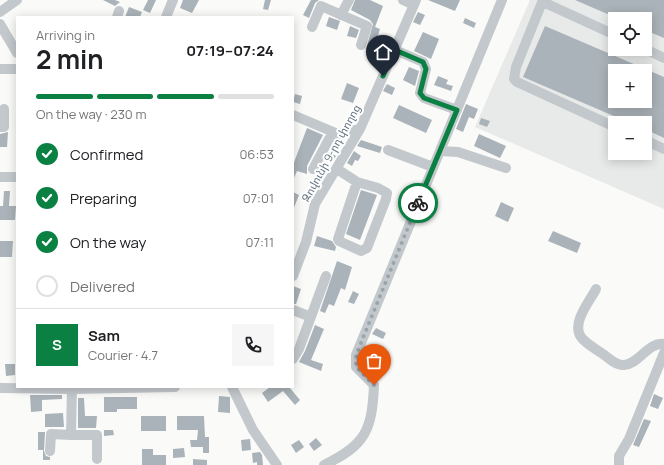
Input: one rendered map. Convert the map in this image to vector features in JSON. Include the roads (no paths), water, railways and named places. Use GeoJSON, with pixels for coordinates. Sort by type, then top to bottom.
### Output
{"type":"FeatureCollection","features":[{"type":"Feature","properties":{"kind":"street"},"geometry":{"type":"LineString","coordinates":[[0,12],[17,0]]}},
{"type":"Feature","properties":{"kind":"street"},"geometry":{"type":"LineString","coordinates":[[166,16],[173,0]]}},
{"type":"Feature","properties":{"kind":"street"},"geometry":{"type":"LineString","coordinates":[[341,15],[348,0]]}},
{"type":"Feature","properties":{"kind":"street"},"geometry":{"type":"LineString","coordinates":[[403,0],[415,2]]}},
{"type":"Feature","properties":{"kind":"street"},"geometry":{"type":"LineString","coordinates":[[324,465],[344,455],[363,437],[373,414],[374,385],[356,367],[356,355],[502,0]]}},
{"type":"Feature","properties":{"kind":"street"},"geometry":{"type":"LineString","coordinates":[[608,32],[543,1],[516,67],[514,79],[517,82],[608,124]]}},
{"type":"Feature","properties":{"kind":"street","name":"Զովունի 9-րդ փողոց"},"geometry":{"type":"LineString","coordinates":[[294,273],[306,242],[314,204],[337,169],[360,129],[415,2]]}},
{"type":"Feature","properties":{"kind":"street"},"geometry":{"type":"LineString","coordinates":[[312,27],[321,6],[367,26],[361,45]]}},
{"type":"Feature","properties":{"kind":"street"},"geometry":{"type":"LineString","coordinates":[[0,19],[16,41]]}},
{"type":"Feature","properties":{"kind":"street"},"geometry":{"type":"LineString","coordinates":[[0,24],[16,51]]}},
{"type":"Feature","properties":{"kind":"street"},"geometry":{"type":"LineString","coordinates":[[395,50],[423,62],[426,69],[420,93],[424,98],[457,110]]}},
{"type":"Feature","properties":{"kind":"street"},"geometry":{"type":"LineString","coordinates":[[652,52],[664,58]]}},
{"type":"Feature","properties":{"kind":"street"},"geometry":{"type":"LineString","coordinates":[[0,68],[16,69]]}},
{"type":"Feature","properties":{"kind":"street"},"geometry":{"type":"LineString","coordinates":[[0,127],[4,127],[4,108]]}},
{"type":"Feature","properties":{"kind":"street"},"geometry":{"type":"LineString","coordinates":[[294,115],[338,134]]}},
{"type":"Feature","properties":{"kind":"street"},"geometry":{"type":"LineString","coordinates":[[313,169],[329,139],[338,134],[360,129]]}},
{"type":"Feature","properties":{"kind":"street"},"geometry":{"type":"LineString","coordinates":[[652,143],[664,149]]}},
{"type":"Feature","properties":{"kind":"street"},"geometry":{"type":"LineString","coordinates":[[388,150],[433,167]]}},
{"type":"Feature","properties":{"kind":"street"},"geometry":{"type":"LineString","coordinates":[[440,151],[458,152],[506,168]]}},
{"type":"Feature","properties":{"kind":"street"},"geometry":{"type":"LineString","coordinates":[[337,169],[357,182],[378,188],[387,194],[367,248],[361,251],[339,241],[338,239],[357,182]]}},
{"type":"Feature","properties":{"kind":"street"},"geometry":{"type":"LineString","coordinates":[[0,177],[16,177]]}},
{"type":"Feature","properties":{"kind":"street"},"geometry":{"type":"LineString","coordinates":[[294,357],[299,349],[326,276]]}},
{"type":"Feature","properties":{"kind":"street"},"geometry":{"type":"LineString","coordinates":[[596,289],[580,317],[578,327],[580,336],[615,362],[623,365],[633,362],[651,348],[664,344]]}},
{"type":"Feature","properties":{"kind":"street"},"geometry":{"type":"LineString","coordinates":[[294,310],[311,317]]}},
{"type":"Feature","properties":{"kind":"street"},"geometry":{"type":"LineString","coordinates":[[619,465],[620,456],[629,439],[664,352]]}},
{"type":"Feature","properties":{"kind":"street"},"geometry":{"type":"LineString","coordinates":[[0,388],[72,388],[71,435]]}},
{"type":"Feature","properties":{"kind":"street"},"geometry":{"type":"LineString","coordinates":[[232,388],[253,430],[277,465]]}},
{"type":"Feature","properties":{"kind":"street"},"geometry":{"type":"LineString","coordinates":[[50,451],[51,434],[97,435],[97,459]]}}]}
